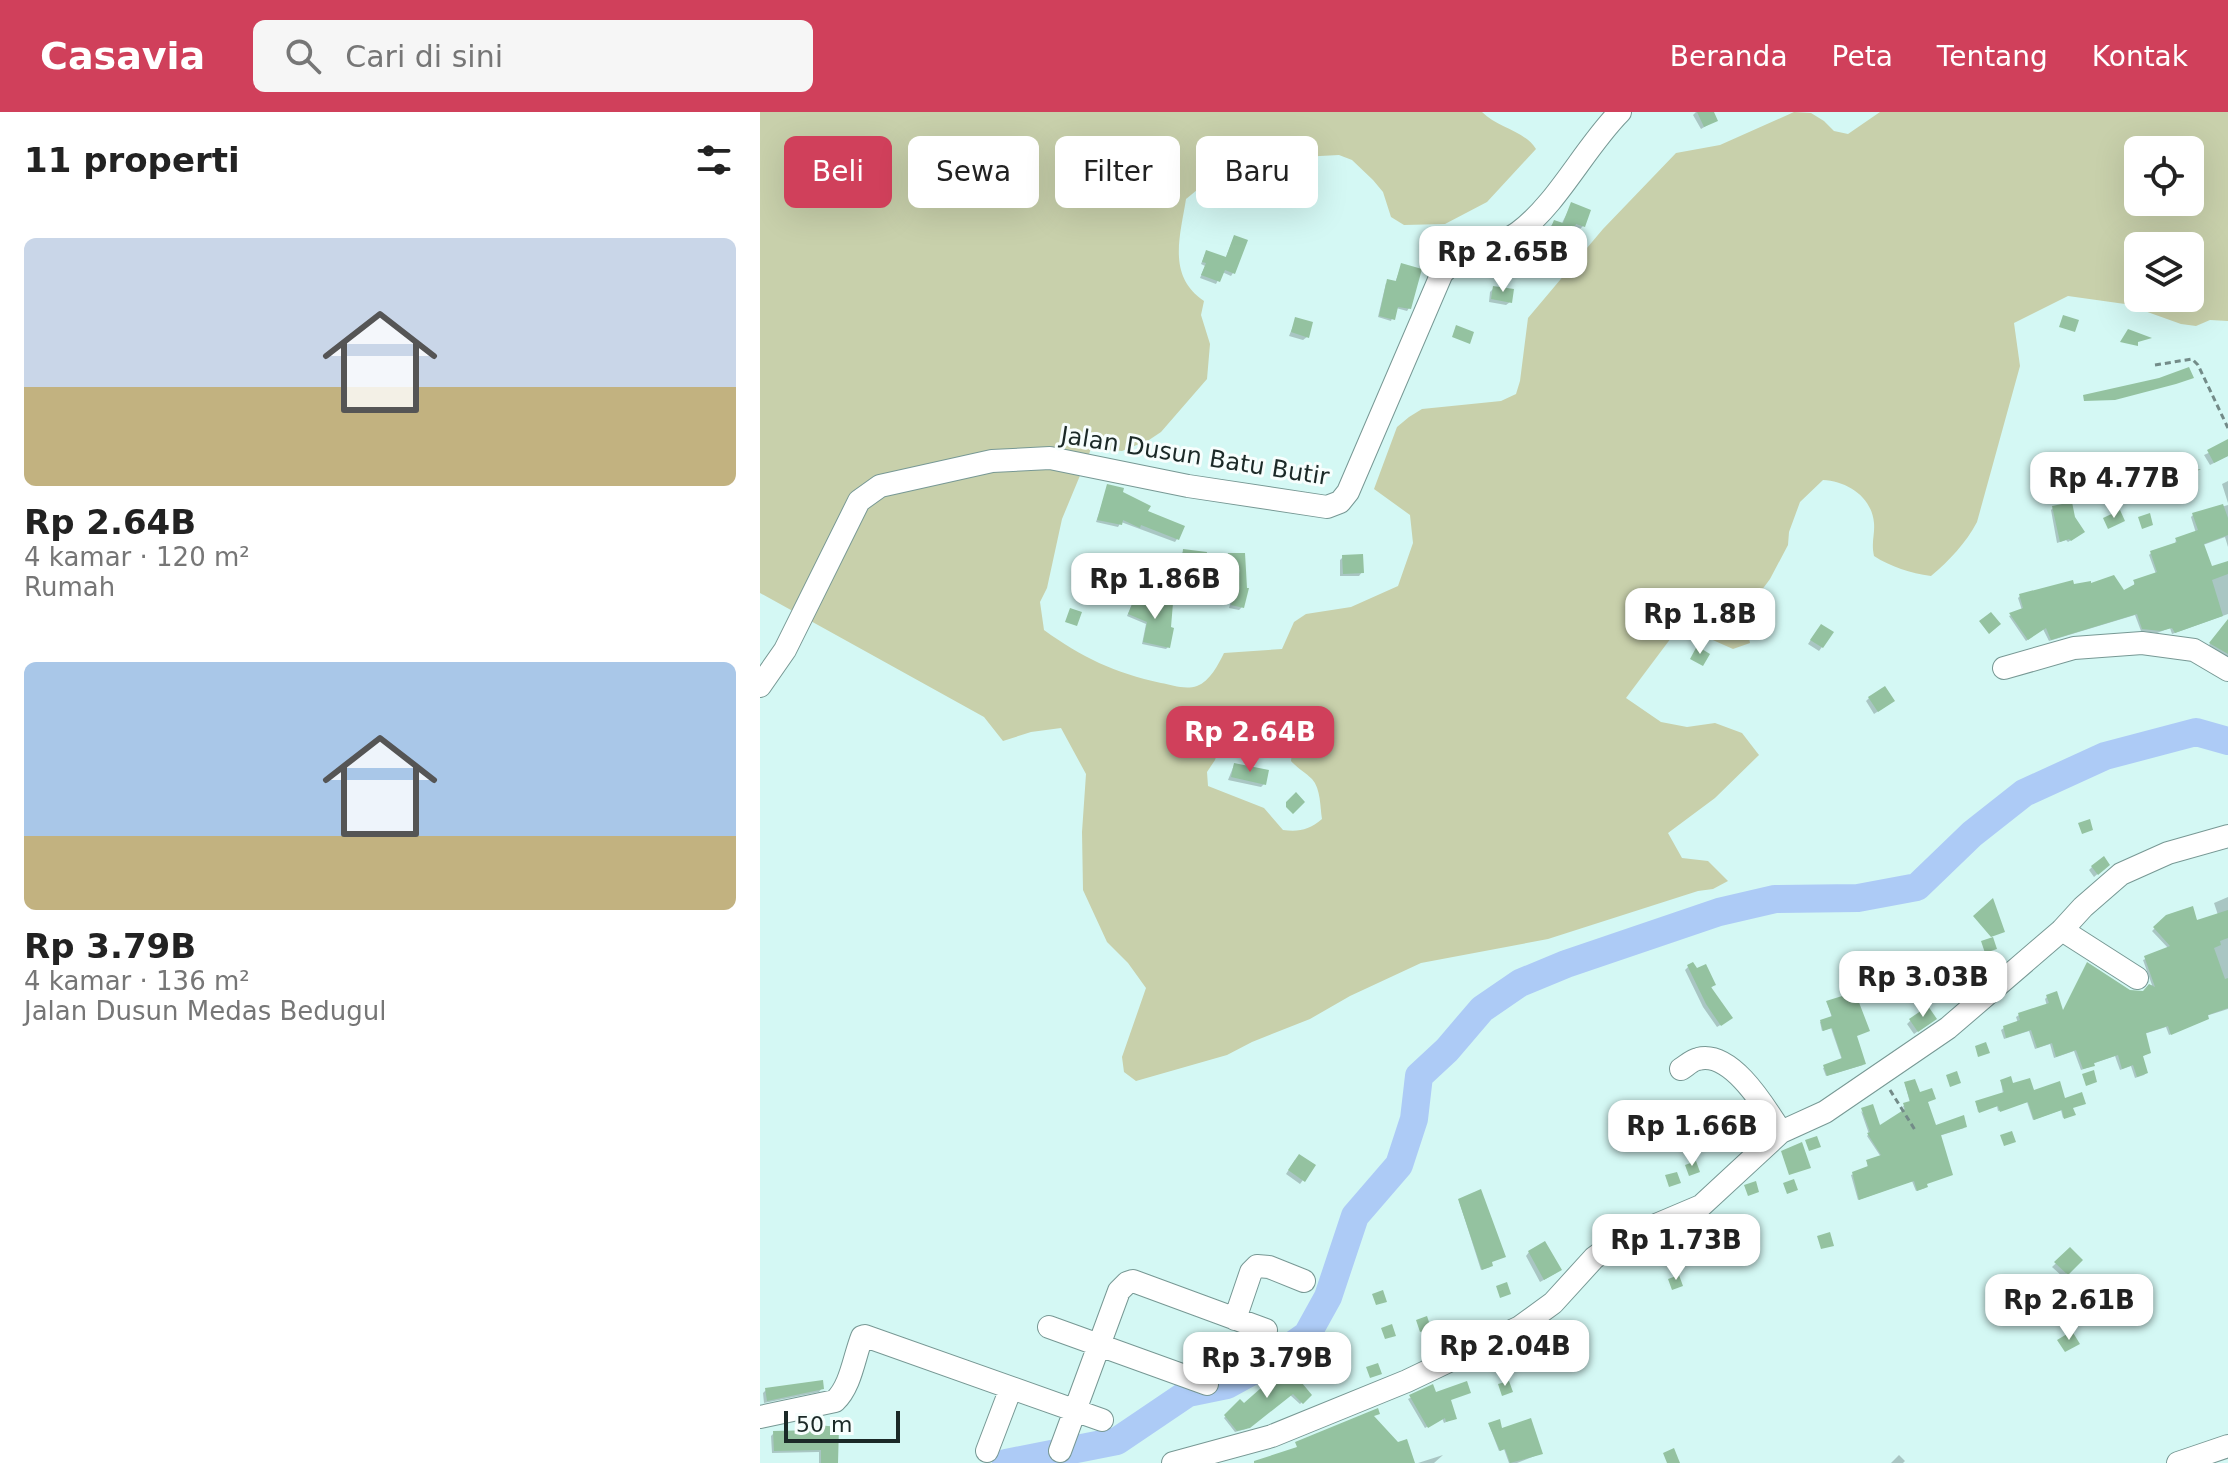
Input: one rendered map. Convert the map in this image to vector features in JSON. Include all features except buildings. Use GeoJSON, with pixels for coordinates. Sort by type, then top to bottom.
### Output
{"type":"FeatureCollection","features":[{"type":"Feature","properties":{"kind":"street","name":"Jalan Dusun Batu Butir"},"geometry":{"type":"LineString","coordinates":[[760,686],[785,650],[859,501],[880,486],[992,461],[1050,458],[1272,500],[1327,507],[1340,502],[1348,492],[1442,273],[1519,232],[1536,216],[1620,112]]}},
{"type":"Feature","properties":{"kind":"street"},"geometry":{"type":"LineString","coordinates":[[2004,668],[2074,648],[2142,643],[2194,650],[2228,670]]}},
{"type":"Feature","properties":{"kind":"street"},"geometry":{"type":"LineString","coordinates":[[1173,1463],[1272,1436],[1407,1381],[1520,1327],[1553,1303],[1594,1258],[1616,1242],[1701,1206],[1781,1132],[1825,1112],[1948,1028],[2062,930],[2091,899],[2133,867],[2203,841],[2228,836]]}},
{"type":"Feature","properties":{"kind":"street"},"geometry":{"type":"LineString","coordinates":[[2062,930],[2137,978]]}},
{"type":"Feature","properties":{"kind":"street"},"geometry":{"type":"LineString","coordinates":[[1681,1069],[1698,1059],[1715,1059],[1727,1066],[1743,1079],[1781,1132]]}},
{"type":"Feature","properties":{"kind":"street"},"geometry":{"type":"LineString","coordinates":[[1235,1319],[1251,1272],[1257,1266],[1269,1267],[1304,1281]]}},
{"type":"Feature","properties":{"kind":"street"},"geometry":{"type":"LineString","coordinates":[[1060,1451],[1119,1291],[1130,1281],[1266,1330]]}},
{"type":"Feature","properties":{"kind":"street"},"geometry":{"type":"LineString","coordinates":[[1049,1327],[1207,1384]]}},
{"type":"Feature","properties":{"kind":"street"},"geometry":{"type":"LineString","coordinates":[[760,1417],[835,1401],[843,1392],[854,1356],[865,1336],[1102,1420]]}},
{"type":"Feature","properties":{"kind":"street"},"geometry":{"type":"LineString","coordinates":[[987,1451],[1011,1388]]}},
{"type":"Feature","properties":{"kind":"street"},"geometry":{"type":"LineString","coordinates":[[2178,1463],[2228,1446]]}},
{"type":"Feature","properties":{"kind":"path"},"geometry":{"type":"LineString","coordinates":[[2155,365],[2192,359],[2198,365],[2228,428]]}},
{"type":"Feature","properties":{"kind":"path"},"geometry":{"type":"LineString","coordinates":[[1880,1073],[1915,1130]]}},
{"type":"Feature","properties":{"kind":"green space"},"geometry":{"type":"Polygon","coordinates":[[[760,112],[1482,112],[1525,138],[1536,149],[1487,202],[1445,224],[1404,225],[1391,217],[1383,192],[1352,160],[1339,155],[1318,156],[1318,136],[1196,136],[1196,191],[1186,199],[1179,255],[1185,280],[1204,301],[1201,315],[1210,344],[1207,379],[1161,432],[1149,440],[1122,451],[1091,449],[1062,519],[1047,588],[1040,602],[1044,630],[1071,648],[1129,674],[1188,688],[1206,680],[1224,653],[1282,649],[1294,622],[1306,614],[1351,607],[1398,586],[1413,543],[1410,515],[1374,489],[1397,427],[1422,409],[1501,401],[1516,394],[1528,318],[1603,229],[1676,153],[1720,145],[1794,112],[1811,113],[1834,131],[1848,134],[1880,112],[2228,112],[2228,321],[2210,320],[2196,326],[2147,312],[2204,312],[2204,232],[2124,232],[2124,304],[2068,296],[2014,323],[2020,366],[1977,522],[1944,564],[1931,576],[1901,569],[1874,556],[1874,523],[1869,505],[1849,487],[1823,480],[1800,502],[1789,532],[1788,545],[1770,579],[1744,614],[1750,643],[1733,649],[1688,629],[1674,634],[1626,698],[1661,722],[1687,727],[1715,723],[1742,733],[1759,755],[1715,798],[1668,833],[1682,858],[1708,861],[1728,881],[1713,889],[1698,891],[1548,939],[1421,963],[1350,996],[1310,1019],[1227,1055],[1136,1081],[1124,1072],[1122,1057],[1146,988],[1128,963],[1107,942],[1083,890],[1082,832],[1086,774],[1061,728],[1031,732],[1003,741],[984,717],[760,593],[760,112]],[[1293,720],[1244,722],[1225,733],[1207,772],[1208,786],[1264,808],[1283,830],[1294,831],[1313,826],[1322,819],[1317,788],[1312,779],[1291,761],[1293,720]]]}},
{"type":"Feature","properties":{"kind":"waterway"},"geometry":{"type":"LineString","coordinates":[[1006,1463],[1117,1441],[1188,1393],[1227,1385],[1267,1363],[1307,1335],[1328,1297],[1355,1216],[1399,1165],[1414,1119],[1419,1076],[1447,1050],[1482,1009],[1520,983],[1566,964],[1719,912],[1775,899],[1858,898],[1917,887],[1972,834],[2024,793],[2105,756],[2196,732],[2228,741]]}}]}
